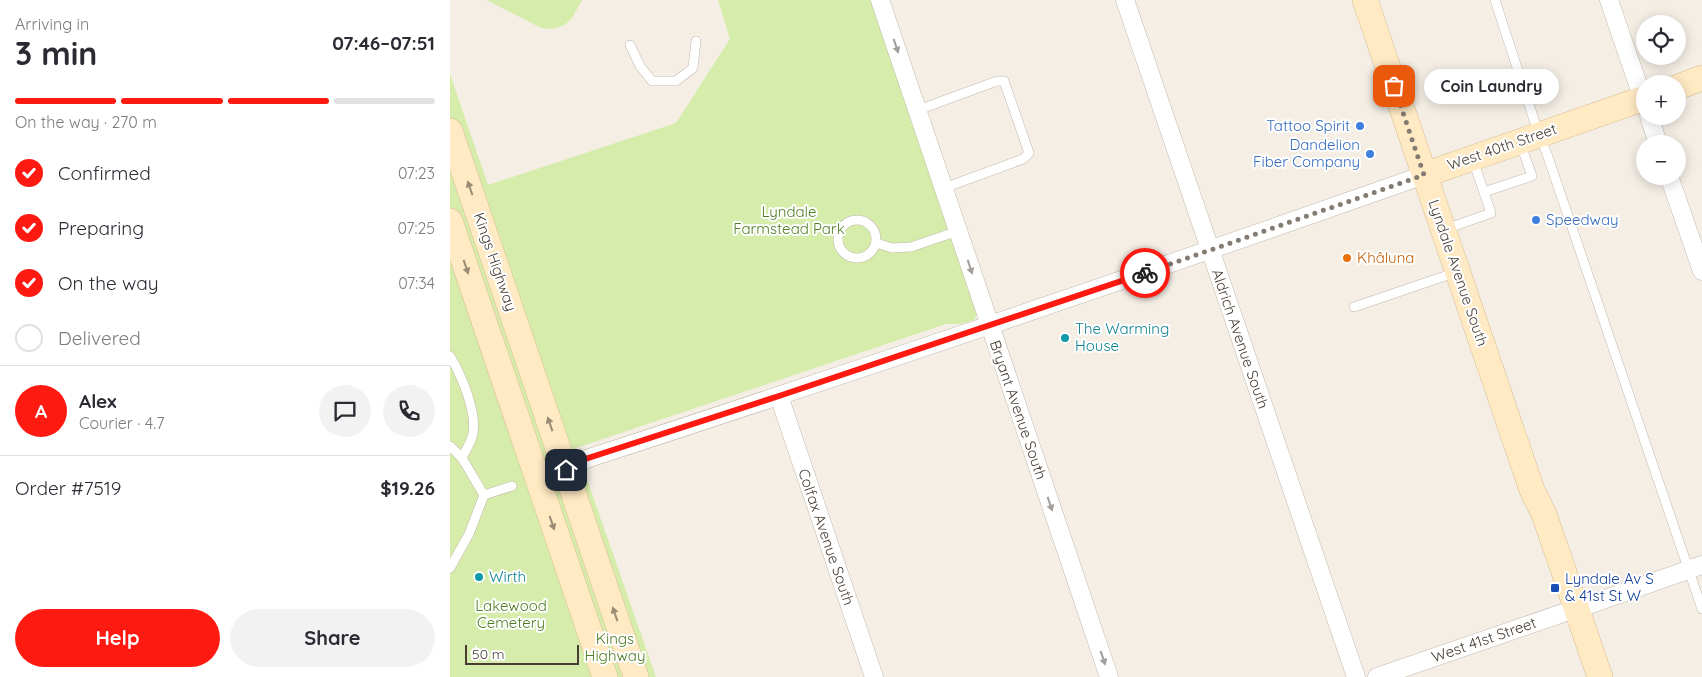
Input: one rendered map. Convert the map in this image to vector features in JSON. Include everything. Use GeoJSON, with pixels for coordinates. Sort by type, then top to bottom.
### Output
{"type":"FeatureCollection","features":[{"type":"Feature","properties":{"kind":"street","name":"Bryant Avenue South"},"geometry":{"type":"LineString","coordinates":[[880,0],[1109,677]]}},
{"type":"Feature","properties":{"kind":"street","name":"Aldrich Avenue South"},"geometry":{"type":"LineString","coordinates":[[1124,0],[1356,677]]}},
{"type":"Feature","properties":{"kind":"street","name":"Lyndale Avenue South"},"geometry":{"type":"LineString","coordinates":[[1365,0],[1532,490],[1544,514],[1586,677]]}},
{"type":"Feature","properties":{"kind":"street"},"geometry":{"type":"LineString","coordinates":[[1609,0],[1636,79]]}},
{"type":"Feature","properties":{"kind":"street"},"geometry":{"type":"LineString","coordinates":[[1686,84],[1702,78]]}},
{"type":"Feature","properties":{"kind":"street","name":"West 40th Street"},"geometry":{"type":"LineString","coordinates":[[538,480],[566,470],[576,462],[1210,251],[1530,138],[1636,108]]}},
{"type":"Feature","properties":{"kind":"street","name":"Kings Highway"},"geometry":{"type":"LineString","coordinates":[[450,130],[636,677]]}},
{"type":"Feature","properties":{"kind":"street"},"geometry":{"type":"LineString","coordinates":[[1672,185],[1702,271]]}},
{"type":"Feature","properties":{"kind":"street","name":"Kings Highway"},"geometry":{"type":"LineString","coordinates":[[450,220],[605,677]]}},
{"type":"Feature","properties":{"kind":"street","name":"Colfax Avenue South"},"geometry":{"type":"LineString","coordinates":[[779,396],[874,677]]}},
{"type":"Feature","properties":{"kind":"street","name":"West 41st Street"},"geometry":{"type":"LineString","coordinates":[[1377,677],[1695,567]]}},
{"type":"Feature","properties":{"kind":"street","name":"Lyndale Avenue South"},"geometry":{"type":"LineString","coordinates":[[1570,611],[1600,677]]}},
{"type":"Feature","properties":{"kind":"lane"},"geometry":{"type":"LineString","coordinates":[[1484,192],[1532,176],[1530,138],[1495,0]]}},
{"type":"Feature","properties":{"kind":"lane"},"geometry":{"type":"LineString","coordinates":[[630,45],[640,66],[652,81],[676,81],[693,68],[696,41]]}},
{"type":"Feature","properties":{"kind":"lane"},"geometry":{"type":"LineString","coordinates":[[918,110],[997,81],[1004,81],[1029,153],[1023,159],[944,188]]}},
{"type":"Feature","properties":{"kind":"lane"},"geometry":{"type":"LineString","coordinates":[[1530,138],[1547,154],[1695,567],[1702,609]]}},
{"type":"Feature","properties":{"kind":"lane"},"geometry":{"type":"LineString","coordinates":[[1443,230],[1491,213],[1473,158]]}},
{"type":"Feature","properties":{"kind":"lane"},"geometry":{"type":"LineString","coordinates":[[857,220],[865,222],[872,227],[876,234],[876,243],[873,251],[866,256],[858,258],[849,257],[838,244],[838,235],[842,227],[849,222],[857,220]]}},
{"type":"Feature","properties":{"kind":"lane"},"geometry":{"type":"LineString","coordinates":[[876,243],[892,248],[911,247],[958,231]]}},
{"type":"Feature","properties":{"kind":"lane"},"geometry":{"type":"LineString","coordinates":[[1354,307],[1457,272]]}},
{"type":"Feature","properties":{"kind":"lane"},"geometry":{"type":"LineString","coordinates":[[450,356],[465,386],[472,412],[473,436],[462,458]]}},
{"type":"Feature","properties":{"kind":"lane"},"geometry":{"type":"LineString","coordinates":[[450,446],[462,458],[484,495]]}},
{"type":"Feature","properties":{"kind":"lane"},"geometry":{"type":"LineString","coordinates":[[484,495],[512,486]]}},
{"type":"Feature","properties":{"kind":"lane"},"geometry":{"type":"LineString","coordinates":[[450,568],[469,534],[484,495]]}},
{"type":"Feature","properties":{"kind":"green space"},"geometry":{"type":"Polygon","coordinates":[[[487,0],[582,0],[572,18],[565,25],[552,29],[541,28],[487,0]]]}},
{"type":"Feature","properties":{"kind":"green space","name":"Lyndale Farmstead Park"},"geometry":{"type":"Polygon","coordinates":[[[718,0],[871,0],[967,286],[978,302],[977,315],[974,320],[960,324],[946,324],[576,448],[656,677],[450,677],[450,74],[488,185],[676,123],[730,39],[718,0]]]}},
{"type":"Feature","properties":{"kind":"way so far"},"geometry":{"type":"LineString","coordinates":[[1145,273],[1424,175],[1394,86]]}},
{"type":"Feature","properties":{"kind":"place","name":"Coin Laundry"},"geometry":{"type":"Point","coordinates":[1394,86]}},
{"type":"Feature","properties":{"kind":"place","name":"Tattoo Spirit"},"geometry":{"type":"Point","coordinates":[1360,126]}},
{"type":"Feature","properties":{"kind":"place","name":"Dandelion Fiber Company"},"geometry":{"type":"Point","coordinates":[1370,154]}},
{"type":"Feature","properties":{"kind":"place","name":"Speedway"},"geometry":{"type":"Point","coordinates":[1536,220]}},
{"type":"Feature","properties":{"kind":"place","name":"Khâluna"},"geometry":{"type":"Point","coordinates":[1347,258]}},
{"type":"Feature","properties":{"kind":"place","name":"The Warming House"},"geometry":{"type":"Point","coordinates":[1065,338]}},
{"type":"Feature","properties":{"kind":"place","name":"Wirth"},"geometry":{"type":"Point","coordinates":[479,577]}},
{"type":"Feature","properties":{"kind":"place","name":"Lyndale Av S & 41st St W"},"geometry":{"type":"Point","coordinates":[1555,588]}},
{"type":"Feature","properties":{"kind":"route"},"geometry":{"type":"LineString","coordinates":[[566,470],[576,462],[1145,273]]}},
{"type":"Feature","properties":{"kind":"park label","name":"Lakewood Cemetery"},"geometry":{"type":"Point","coordinates":[511,614]}}]}
